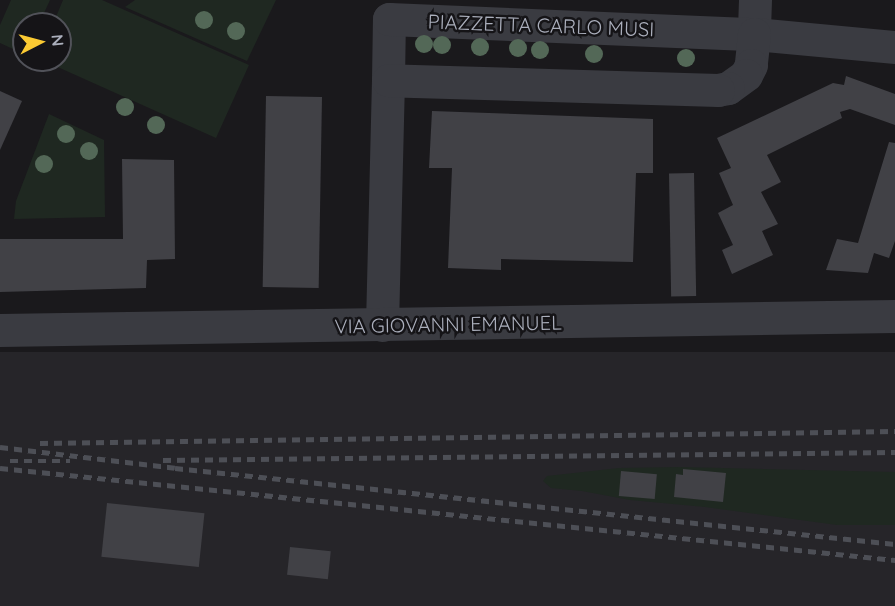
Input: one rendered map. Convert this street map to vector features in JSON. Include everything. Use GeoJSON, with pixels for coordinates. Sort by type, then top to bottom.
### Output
{"type":"FeatureCollection","features":[{"type":"Feature","properties":{"kind":"street"},"geometry":{"type":"LineString","coordinates":[[388,80],[718,90],[728,88],[746,75],[751,65],[755,0]]}},
{"type":"Feature","properties":{"kind":"street","name":"PIAZZETTA CARLO MUSI"},"geometry":{"type":"LineString","coordinates":[[382,325],[389,19],[754,34],[895,47]]}},
{"type":"Feature","properties":{"kind":"street","name":"VIA GIOVANNI EMANUEL"},"geometry":{"type":"LineString","coordinates":[[0,330],[895,316]]}},
{"type":"Feature","properties":{"kind":"shaded area"},"geometry":{"type":"Polygon","coordinates":[[[11,0],[50,0],[44,12],[12,12],[12,48],[0,43],[0,25],[11,0]]]}},
{"type":"Feature","properties":{"kind":"shaded area"},"geometry":{"type":"Polygon","coordinates":[[[63,0],[102,0],[249,65],[216,138],[69,72],[72,72],[72,12],[58,12],[63,0]]]}},
{"type":"Feature","properties":{"kind":"shaded area"},"geometry":{"type":"Polygon","coordinates":[[[135,0],[276,0],[247,61],[125,7],[135,0]]]}},
{"type":"Feature","properties":{"kind":"shaded area"},"geometry":{"type":"Polygon","coordinates":[[[49,114],[104,140],[105,217],[14,219],[16,201],[49,114]]]}},
{"type":"Feature","properties":{"kind":"shaded area"},"geometry":{"type":"Polygon","coordinates":[[[0,352],[895,352],[895,606],[0,606],[0,352]]]}},
{"type":"Feature","properties":{"kind":"shaded area"},"geometry":{"type":"Polygon","coordinates":[[[680,467],[895,472],[895,525],[837,525],[705,507],[630,500],[551,488],[543,481],[547,476],[619,468],[680,467]]]}},
{"type":"Feature","properties":{"kind":"building"},"geometry":{"type":"Polygon","coordinates":[[[846,76],[895,94],[895,125],[850,109],[840,112],[842,118],[767,155],[781,182],[761,192],[778,224],[762,231],[773,255],[732,274],[722,250],[733,245],[718,213],[733,205],[719,173],[731,168],[717,138],[833,83],[844,85],[846,76]]]}},
{"type":"Feature","properties":{"kind":"building"},"geometry":{"type":"Polygon","coordinates":[[[0,91],[22,101],[0,150],[0,91]]]}},
{"type":"Feature","properties":{"kind":"building"},"geometry":{"type":"Polygon","coordinates":[[[266,96],[322,97],[319,288],[263,287],[266,96]]]}},
{"type":"Feature","properties":{"kind":"building"},"geometry":{"type":"Polygon","coordinates":[[[432,111],[653,119],[653,173],[636,173],[633,262],[501,259],[501,270],[448,268],[452,168],[429,168],[432,111]]]}},
{"type":"Feature","properties":{"kind":"building"},"geometry":{"type":"Polygon","coordinates":[[[889,142],[895,143],[895,241],[889,258],[874,253],[868,273],[826,270],[837,239],[858,243],[889,142]]]}},
{"type":"Feature","properties":{"kind":"building"},"geometry":{"type":"Polygon","coordinates":[[[122,159],[174,160],[175,259],[147,260],[146,288],[0,292],[0,239],[123,239],[122,159]]]}},
{"type":"Feature","properties":{"kind":"building"},"geometry":{"type":"Polygon","coordinates":[[[669,173],[694,173],[696,296],[671,296],[669,173]]]}},
{"type":"Feature","properties":{"kind":"building"},"geometry":{"type":"Polygon","coordinates":[[[683,469],[726,473],[723,502],[674,497],[676,474],[683,475],[683,469]]]}},
{"type":"Feature","properties":{"kind":"building"},"geometry":{"type":"Polygon","coordinates":[[[621,471],[657,474],[655,499],[619,496],[621,471]]]}},
{"type":"Feature","properties":{"kind":"building"},"geometry":{"type":"Polygon","coordinates":[[[107,503],[204,513],[199,567],[101,557],[107,503]]]}},
{"type":"Feature","properties":{"kind":"building"},"geometry":{"type":"Polygon","coordinates":[[[290,547],[331,551],[328,579],[287,575],[290,547]]]}},
{"type":"Feature","properties":{"kind":"railway"},"geometry":{"type":"LineString","coordinates":[[40,443],[895,431]]}},
{"type":"Feature","properties":{"kind":"railway"},"geometry":{"type":"LineString","coordinates":[[0,447],[175,468],[895,544]]}},
{"type":"Feature","properties":{"kind":"railway"},"geometry":{"type":"LineString","coordinates":[[163,460],[895,452]]}},
{"type":"Feature","properties":{"kind":"railway"},"geometry":{"type":"LineString","coordinates":[[10,461],[70,461]]}},
{"type":"Feature","properties":{"kind":"railway"},"geometry":{"type":"LineString","coordinates":[[0,468],[895,560]]}}]}
